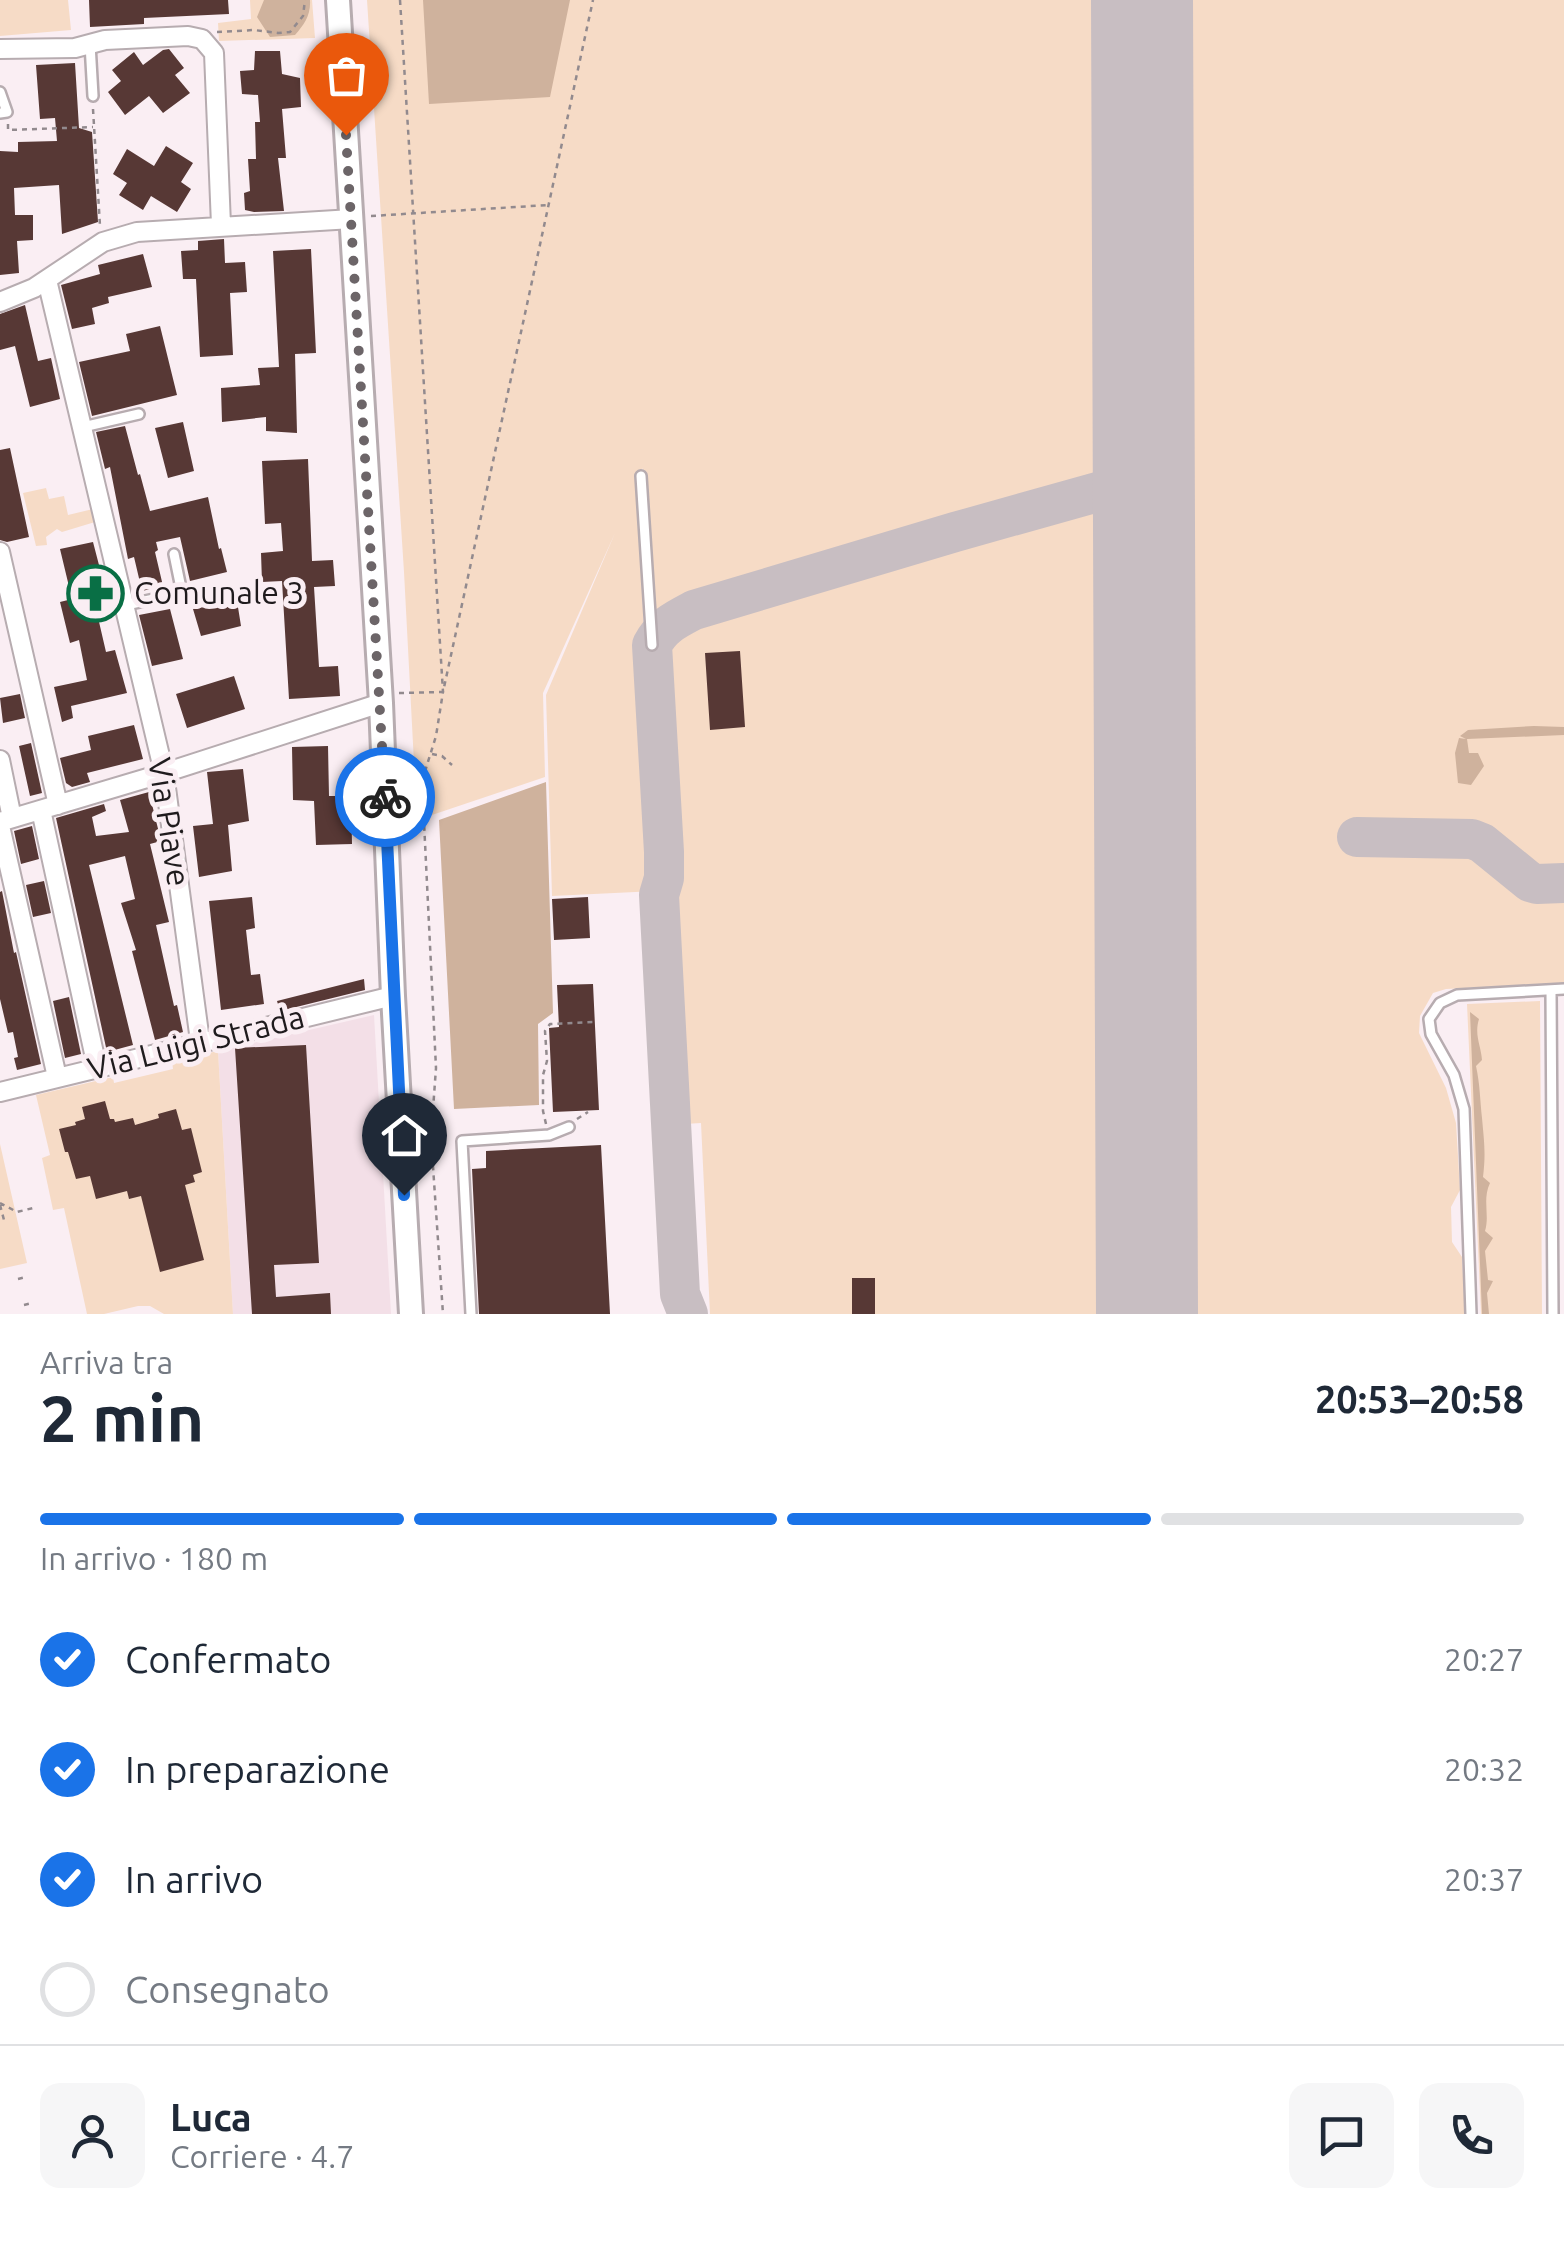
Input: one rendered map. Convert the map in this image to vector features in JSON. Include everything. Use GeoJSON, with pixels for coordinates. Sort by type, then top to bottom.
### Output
{"type":"FeatureCollection","features":[{"type":"Feature","properties":{"kind":"street"},"geometry":{"type":"LineString","coordinates":[[338,0],[360,218],[390,699],[394,996],[411,1314]]}},
{"type":"Feature","properties":{"kind":"street"},"geometry":{"type":"LineString","coordinates":[[0,49],[75,48],[105,40],[188,36],[202,39],[214,54],[221,225]]}},
{"type":"Feature","properties":{"kind":"street"},"geometry":{"type":"LineString","coordinates":[[0,302],[34,288],[102,242],[138,232],[360,218]]}},
{"type":"Feature","properties":{"kind":"street","name":"Via Piave"},"geometry":{"type":"LineString","coordinates":[[47,280],[164,773],[200,1042]]}},
{"type":"Feature","properties":{"kind":"street"},"geometry":{"type":"LineString","coordinates":[[0,552],[97,1068]]}},
{"type":"Feature","properties":{"kind":"street"},"geometry":{"type":"LineString","coordinates":[[4,822],[390,699]]}},
{"type":"Feature","properties":{"kind":"street"},"geometry":{"type":"LineString","coordinates":[[0,760],[4,822],[57,1077]]}},
{"type":"Feature","properties":{"kind":"street","name":"Via Luigi Strada"},"geometry":{"type":"LineString","coordinates":[[0,1092],[394,996]]}},
{"type":"Feature","properties":{"kind":"lane"},"geometry":{"type":"LineString","coordinates":[[90,44],[92,96]]}},
{"type":"Feature","properties":{"kind":"lane"},"geometry":{"type":"LineString","coordinates":[[0,49],[0,58]]}},
{"type":"Feature","properties":{"kind":"lane"},"geometry":{"type":"LineString","coordinates":[[0,92],[4,112]]}},
{"type":"Feature","properties":{"kind":"lane"},"geometry":{"type":"LineString","coordinates":[[82,427],[139,414]]}},
{"type":"Feature","properties":{"kind":"lane"},"geometry":{"type":"LineString","coordinates":[[641,476],[652,645]]}},
{"type":"Feature","properties":{"kind":"lane"},"geometry":{"type":"LineString","coordinates":[[124,606],[182,593],[174,554]]}},
{"type":"Feature","properties":{"kind":"lane"},"geometry":{"type":"LineString","coordinates":[[1551,990],[1553,1314]]}},
{"type":"Feature","properties":{"kind":"lane"},"geometry":{"type":"LineString","coordinates":[[1471,1314],[1464,1109],[1454,1075],[1431,1034],[1430,1019],[1440,1003],[1457,995],[1564,990]]}},
{"type":"Feature","properties":{"kind":"lane"},"geometry":{"type":"LineString","coordinates":[[470,1314],[462,1141],[548,1135],[568,1127]]}},
{"type":"Feature","properties":{"kind":"path"},"geometry":{"type":"LineString","coordinates":[[202,39],[218,32],[290,32],[303,16],[305,0]]}},
{"type":"Feature","properties":{"kind":"path"},"geometry":{"type":"LineString","coordinates":[[400,0],[443,692]]}},
{"type":"Feature","properties":{"kind":"path"},"geometry":{"type":"LineString","coordinates":[[443,1314],[432,1136],[436,1068],[422,781],[436,736],[593,0]]}},
{"type":"Feature","properties":{"kind":"path"},"geometry":{"type":"LineString","coordinates":[[92,96],[102,242]]}},
{"type":"Feature","properties":{"kind":"path"},"geometry":{"type":"LineString","coordinates":[[4,112],[8,130],[94,126]]}},
{"type":"Feature","properties":{"kind":"path"},"geometry":{"type":"LineString","coordinates":[[360,218],[549,205]]}},
{"type":"Feature","properties":{"kind":"path"},"geometry":{"type":"LineString","coordinates":[[390,699],[443,692]]}},
{"type":"Feature","properties":{"kind":"path"},"geometry":{"type":"LineString","coordinates":[[431,753],[452,764]]}},
{"type":"Feature","properties":{"kind":"path"},"geometry":{"type":"LineString","coordinates":[[548,1135],[542,1110],[547,1061],[545,1031],[550,1024],[594,1022]]}},
{"type":"Feature","properties":{"kind":"path"},"geometry":{"type":"LineString","coordinates":[[0,1204],[17,1212],[33,1208]]}},
{"type":"Feature","properties":{"kind":"path"},"geometry":{"type":"LineString","coordinates":[[0,1204],[4,1220],[0,1220]]}},
{"type":"Feature","properties":{"kind":"path"},"geometry":{"type":"LineString","coordinates":[[18,1279],[26,1277]]}},
{"type":"Feature","properties":{"kind":"path"},"geometry":{"type":"LineString","coordinates":[[24,1305],[32,1302]]}},
{"type":"Feature","properties":{"kind":"shaded area"},"geometry":{"type":"Polygon","coordinates":[[[0,0],[68,0],[71,30],[0,36],[0,0]]]}},
{"type":"Feature","properties":{"kind":"shaded area"},"geometry":{"type":"Polygon","coordinates":[[[250,0],[312,0],[315,38],[219,41],[218,23],[251,19],[250,0]]]}},
{"type":"Feature","properties":{"kind":"shaded area"},"geometry":{"type":"Polygon","coordinates":[[[264,0],[310,0],[306,19],[295,35],[270,37],[257,17],[264,0]]]}},
{"type":"Feature","properties":{"kind":"shaded area"},"geometry":{"type":"Polygon","coordinates":[[[367,0],[1106,0],[1109,477],[655,612],[643,468],[637,482],[656,891],[552,896],[546,695],[615,533],[543,693],[545,777],[417,820],[367,0]]]}},
{"type":"Feature","properties":{"kind":"shaded area"},"geometry":{"type":"Polygon","coordinates":[[[423,0],[570,0],[550,97],[429,104],[423,0]]]}},
{"type":"Feature","properties":{"kind":"shaded area"},"geometry":{"type":"Polygon","coordinates":[[[1175,0],[1564,0],[1564,983],[1446,989],[1433,993],[1420,1016],[1419,1033],[1446,1088],[1456,1123],[1460,1190],[1451,1207],[1452,1242],[1462,1257],[1465,1314],[1182,1314],[1175,0]]]}},
{"type":"Feature","properties":{"kind":"shaded area"},"geometry":{"type":"Polygon","coordinates":[[[46,488],[49,499],[64,496],[68,515],[93,509],[95,522],[62,532],[57,529],[46,537],[47,545],[36,546],[23,493],[46,488]]]}},
{"type":"Feature","properties":{"kind":"shaded area"},"geometry":{"type":"Polygon","coordinates":[[[1108,504],[1111,1314],[710,1314],[701,1123],[685,1124],[660,646],[671,632],[736,604],[1035,515],[1038,522],[1108,504]]]}},
{"type":"Feature","properties":{"kind":"shaded area"},"geometry":{"type":"Polygon","coordinates":[[[1564,727],[1564,735],[1467,739],[1469,753],[1478,753],[1484,766],[1471,785],[1458,783],[1455,753],[1459,738],[1466,739],[1460,736],[1468,730],[1564,727]]]}},
{"type":"Feature","properties":{"kind":"shaded area"},"geometry":{"type":"Polygon","coordinates":[[[546,782],[553,1013],[538,1024],[539,1105],[454,1109],[439,820],[546,782]]]}},
{"type":"Feature","properties":{"kind":"shaded area"},"geometry":{"type":"Polygon","coordinates":[[[1540,1001],[1542,1314],[1481,1314],[1467,1004],[1540,1001]]]}},
{"type":"Feature","properties":{"kind":"shaded area"},"geometry":{"type":"Polygon","coordinates":[[[1470,1012],[1479,1019],[1477,1035],[1482,1060],[1476,1066],[1484,1140],[1483,1177],[1490,1183],[1485,1231],[1493,1238],[1485,1251],[1488,1280],[1493,1281],[1487,1293],[1489,1314],[1482,1314],[1470,1012]]]}},
{"type":"Feature","properties":{"kind":"shaded area"},"geometry":{"type":"Polygon","coordinates":[[[374,1015],[391,1314],[233,1314],[218,1051],[374,1015]]]}},
{"type":"Feature","properties":{"kind":"shaded area"},"geometry":{"type":"Polygon","coordinates":[[[218,1051],[233,1314],[164,1314],[150,1306],[138,1306],[87,1314],[64,1208],[53,1210],[42,1158],[50,1155],[36,1095],[113,1077],[114,1083],[173,1069],[172,1061],[218,1051]]]}},
{"type":"Feature","properties":{"kind":"shaded area"},"geometry":{"type":"Polygon","coordinates":[[[0,1144],[27,1263],[0,1269],[0,1144]]]}},
{"type":"Feature","properties":{"kind":"building"},"geometry":{"type":"Polygon","coordinates":[[[89,0],[228,0],[229,14],[144,18],[144,24],[90,27],[89,0]]]}},
{"type":"Feature","properties":{"kind":"building"},"geometry":{"type":"Polygon","coordinates":[[[169,49],[184,68],[175,75],[190,93],[163,113],[149,96],[125,115],[108,92],[121,81],[112,70],[134,52],[143,65],[169,49]]]}},
{"type":"Feature","properties":{"kind":"building"},"geometry":{"type":"Polygon","coordinates":[[[255,51],[280,51],[282,74],[300,78],[301,107],[282,109],[286,158],[278,158],[284,211],[245,210],[244,193],[250,191],[248,159],[256,159],[255,122],[260,122],[258,95],[242,94],[240,71],[254,70],[255,51]]]}},
{"type":"Feature","properties":{"kind":"building"},"geometry":{"type":"Polygon","coordinates":[[[75,63],[79,128],[92,132],[98,222],[62,234],[59,185],[14,188],[15,215],[33,215],[33,240],[17,241],[19,273],[0,275],[0,151],[18,152],[18,142],[57,141],[55,118],[40,119],[36,65],[75,63]]]}},
{"type":"Feature","properties":{"kind":"building"},"geometry":{"type":"Polygon","coordinates":[[[166,146],[193,163],[181,182],[191,189],[177,212],[151,196],[143,210],[119,195],[127,183],[113,174],[127,149],[154,166],[166,146]]]}},
{"type":"Feature","properties":{"kind":"building"},"geometry":{"type":"Polygon","coordinates":[[[224,239],[225,263],[245,262],[247,292],[230,293],[233,355],[200,357],[196,279],[183,279],[181,251],[198,250],[198,241],[224,239]]]}},
{"type":"Feature","properties":{"kind":"building"},"geometry":{"type":"Polygon","coordinates":[[[311,249],[316,353],[295,354],[297,433],[266,431],[266,417],[222,422],[221,388],[260,385],[258,368],[279,367],[273,251],[311,249]]]}},
{"type":"Feature","properties":{"kind":"building"},"geometry":{"type":"Polygon","coordinates":[[[143,254],[152,287],[108,297],[109,303],[92,308],[95,324],[72,329],[61,285],[100,274],[98,265],[143,254]]]}},
{"type":"Feature","properties":{"kind":"building"},"geometry":{"type":"Polygon","coordinates":[[[25,305],[38,361],[51,358],[60,399],[30,407],[15,346],[0,350],[0,314],[25,305]]]}},
{"type":"Feature","properties":{"kind":"building"},"geometry":{"type":"Polygon","coordinates":[[[160,326],[177,395],[92,416],[79,362],[130,351],[126,334],[160,326]]]}},
{"type":"Feature","properties":{"kind":"building"},"geometry":{"type":"Polygon","coordinates":[[[183,422],[194,471],[168,478],[155,428],[183,422]]]}},
{"type":"Feature","properties":{"kind":"building"},"geometry":{"type":"Polygon","coordinates":[[[125,426],[150,511],[208,497],[227,572],[190,581],[180,537],[156,542],[163,586],[142,591],[134,557],[128,559],[110,467],[105,469],[96,432],[125,426]]]}},
{"type":"Feature","properties":{"kind":"building"},"geometry":{"type":"Polygon","coordinates":[[[10,448],[29,537],[7,542],[0,540],[0,450],[10,448]]]}},
{"type":"Feature","properties":{"kind":"building"},"geometry":{"type":"Polygon","coordinates":[[[308,459],[312,561],[333,560],[335,586],[314,587],[319,667],[338,666],[340,696],[289,699],[282,581],[262,582],[261,553],[283,551],[281,523],[265,524],[262,461],[308,459]]]}},
{"type":"Feature","properties":{"kind":"building"},"geometry":{"type":"Polygon","coordinates":[[[93,542],[106,592],[93,596],[106,652],[115,650],[127,693],[71,706],[73,718],[62,722],[54,687],[87,680],[79,640],[70,643],[60,602],[72,599],[60,549],[93,542]]]}},
{"type":"Feature","properties":{"kind":"building"},"geometry":{"type":"Polygon","coordinates":[[[237,601],[241,626],[201,636],[193,609],[237,601]]]}},
{"type":"Feature","properties":{"kind":"building"},"geometry":{"type":"Polygon","coordinates":[[[170,609],[183,659],[152,666],[139,615],[170,609]]]}},
{"type":"Feature","properties":{"kind":"building"},"geometry":{"type":"Polygon","coordinates":[[[740,651],[745,727],[710,730],[705,653],[740,651]]]}},
{"type":"Feature","properties":{"kind":"building"},"geometry":{"type":"Polygon","coordinates":[[[234,676],[245,709],[187,728],[176,694],[234,676]]]}},
{"type":"Feature","properties":{"kind":"building"},"geometry":{"type":"Polygon","coordinates":[[[20,694],[25,718],[3,723],[0,698],[20,694]]]}},
{"type":"Feature","properties":{"kind":"building"},"geometry":{"type":"Polygon","coordinates":[[[134,725],[143,759],[87,773],[90,782],[72,787],[66,783],[60,758],[91,750],[88,736],[134,725]]]}},
{"type":"Feature","properties":{"kind":"building"},"geometry":{"type":"Polygon","coordinates":[[[31,743],[42,793],[30,796],[19,746],[31,743]]]}},
{"type":"Feature","properties":{"kind":"building"},"geometry":{"type":"Polygon","coordinates":[[[328,746],[329,796],[351,796],[352,844],[316,845],[314,801],[293,800],[292,747],[328,746]]]}},
{"type":"Feature","properties":{"kind":"building"},"geometry":{"type":"Polygon","coordinates":[[[243,769],[249,821],[228,825],[232,871],[199,877],[193,826],[213,824],[207,772],[243,769]]]}},
{"type":"Feature","properties":{"kind":"building"},"geometry":{"type":"Polygon","coordinates":[[[149,792],[161,841],[150,844],[169,922],[156,925],[183,1032],[155,1040],[132,951],[136,950],[121,903],[135,899],[125,856],[89,865],[133,1045],[107,1052],[56,818],[104,804],[106,811],[92,817],[96,836],[129,832],[120,800],[149,792]]]}},
{"type":"Feature","properties":{"kind":"building"},"geometry":{"type":"Polygon","coordinates":[[[32,826],[39,859],[21,864],[14,831],[32,826]]]}},
{"type":"Feature","properties":{"kind":"building"},"geometry":{"type":"Polygon","coordinates":[[[44,881],[51,913],[33,917],[26,885],[44,881]]]}},
{"type":"Feature","properties":{"kind":"building"},"geometry":{"type":"Polygon","coordinates":[[[2,891],[41,1064],[17,1070],[13,1032],[8,1033],[0,999],[2,891]]]}},
{"type":"Feature","properties":{"kind":"building"},"geometry":{"type":"Polygon","coordinates":[[[252,897],[255,928],[246,930],[251,975],[260,974],[264,1004],[221,1010],[209,901],[252,897]]]}},
{"type":"Feature","properties":{"kind":"building"},"geometry":{"type":"Polygon","coordinates":[[[588,897],[590,938],[554,940],[552,899],[588,897]]]}},
{"type":"Feature","properties":{"kind":"building"},"geometry":{"type":"Polygon","coordinates":[[[364,979],[365,990],[280,1011],[277,1001],[364,979]]]}},
{"type":"Feature","properties":{"kind":"building"},"geometry":{"type":"Polygon","coordinates":[[[593,984],[599,1110],[553,1112],[549,1028],[559,1027],[557,985],[593,984]]]}},
{"type":"Feature","properties":{"kind":"building"},"geometry":{"type":"Polygon","coordinates":[[[69,997],[81,1054],[65,1058],[53,1001],[69,997]]]}},
{"type":"Feature","properties":{"kind":"building"},"geometry":{"type":"Polygon","coordinates":[[[306,1045],[319,1263],[274,1265],[276,1297],[330,1293],[331,1314],[252,1314],[235,1048],[306,1045]]]}},
{"type":"Feature","properties":{"kind":"building"},"geometry":{"type":"Polygon","coordinates":[[[105,1101],[110,1119],[115,1122],[133,1118],[135,1125],[176,1109],[182,1130],[191,1128],[202,1172],[193,1175],[195,1182],[185,1185],[204,1260],[160,1272],[141,1196],[129,1199],[127,1191],[96,1199],[90,1176],[76,1179],[59,1129],[85,1119],[82,1107],[105,1101]]]}},
{"type":"Feature","properties":{"kind":"building"},"geometry":{"type":"Polygon","coordinates":[[[601,1145],[610,1314],[479,1314],[472,1169],[486,1168],[486,1151],[601,1145]]]}},
{"type":"Feature","properties":{"kind":"building"},"geometry":{"type":"Polygon","coordinates":[[[852,1278],[875,1278],[875,1314],[852,1314],[852,1278]]]}},
{"type":"Feature","properties":{"kind":"taxiway"},"geometry":{"type":"LineString","coordinates":[[688,1314],[680,1294],[659,895],[664,878],[664,852],[652,645],[665,628],[694,610],[1144,479]]}},
{"type":"Feature","properties":{"kind":"taxiway"},"geometry":{"type":"LineString","coordinates":[[1357,837],[1472,839],[1530,882],[1564,883]]}},
{"type":"Feature","properties":{"kind":"runway"},"geometry":{"type":"LineString","coordinates":[[1142,0],[1147,1314]]}},
{"type":"Feature","properties":{"kind":"way so far"},"geometry":{"type":"LineString","coordinates":[[346,135],[385,797]]}},
{"type":"Feature","properties":{"kind":"place","name":"Comunale 3"},"geometry":{"type":"Point","coordinates":[95,593]}},
{"type":"Feature","properties":{"kind":"route"},"geometry":{"type":"LineString","coordinates":[[385,797],[404,1195]]}}]}
